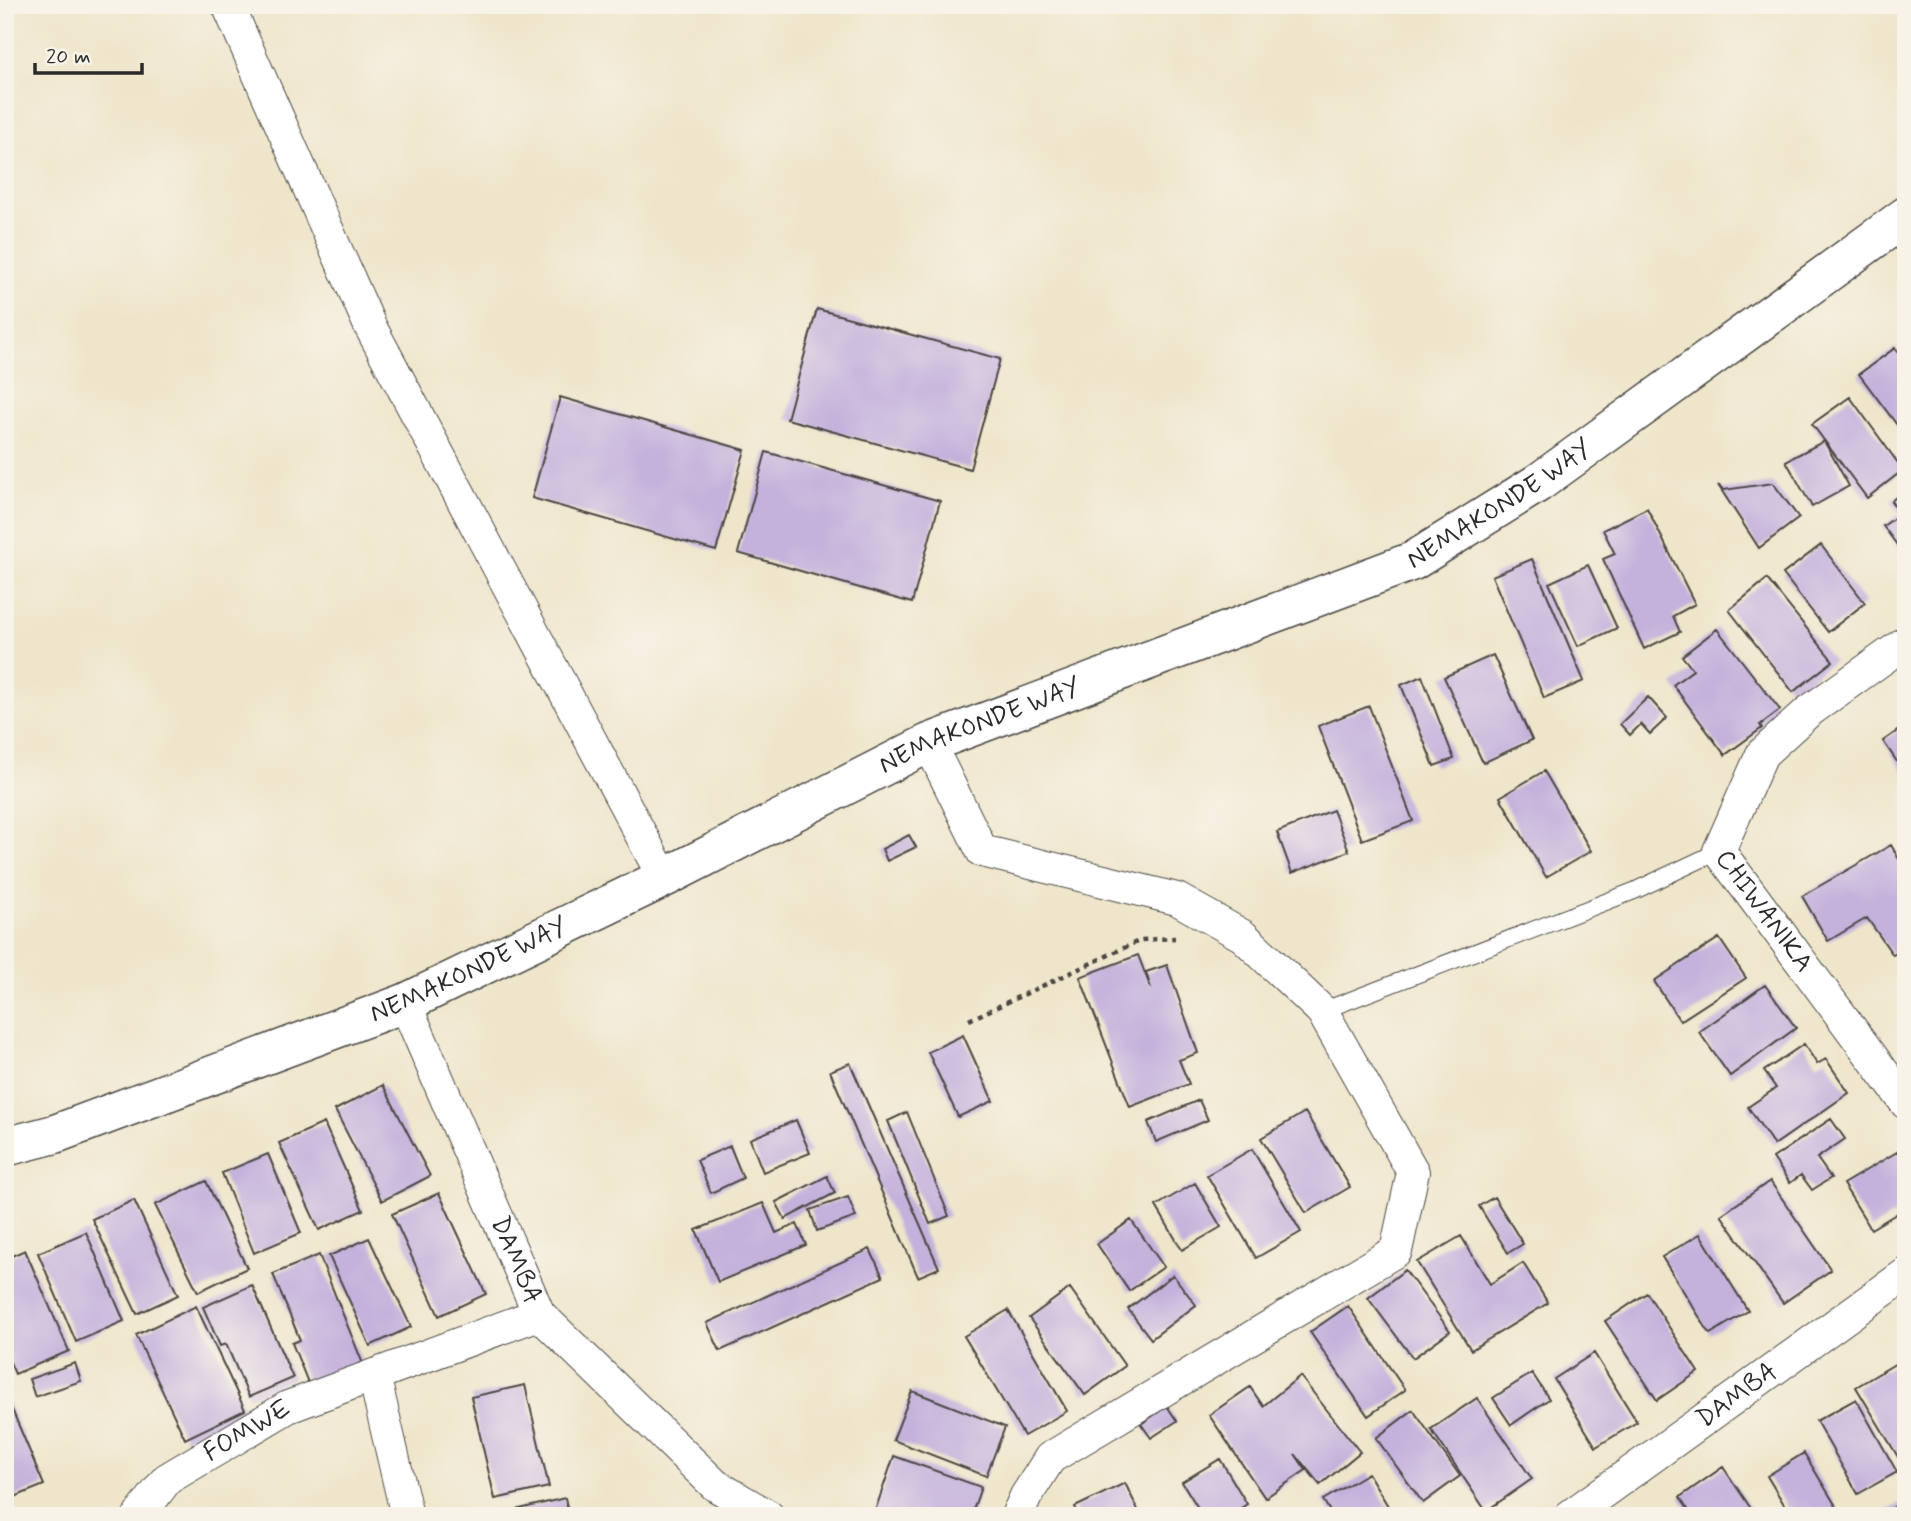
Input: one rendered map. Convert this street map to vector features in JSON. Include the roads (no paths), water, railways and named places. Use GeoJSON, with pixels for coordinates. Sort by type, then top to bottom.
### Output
{"type":"FeatureCollection","features":[{"type":"Feature","properties":{"kind":"street"},"geometry":{"type":"LineString","coordinates":[[228,5],[370,326],[664,878]]}},
{"type":"Feature","properties":{"kind":"street","name":"NEMAKONDE WAY"},"geometry":{"type":"LineString","coordinates":[[5,1147],[55,1135],[405,1003],[664,878],[929,743],[1413,561],[1538,483],[1906,216]]}},
{"type":"Feature","properties":{"kind":"street","name":"CHIWANIKA"},"geometry":{"type":"LineString","coordinates":[[1906,642],[1808,712],[1762,754],[1719,851],[1906,1103]]}},
{"type":"Feature","properties":{"kind":"street"},"geometry":{"type":"LineString","coordinates":[[929,743],[982,851],[1177,899],[1243,936],[1322,1011],[1413,1172],[1396,1251],[1050,1458],[1017,1516]]}},
{"type":"Feature","properties":{"kind":"street","name":"DAMBA"},"geometry":{"type":"LineString","coordinates":[[405,1003],[539,1314],[715,1485],[768,1516]]}},
{"type":"Feature","properties":{"kind":"street","name":"DAMBA"},"geometry":{"type":"LineString","coordinates":[[1570,1516],[1906,1274]]}},
{"type":"Feature","properties":{"kind":"street","name":"FOMWE"},"geometry":{"type":"LineString","coordinates":[[139,1516],[167,1479],[288,1407],[539,1314]]}},
{"type":"Feature","properties":{"kind":"street"},"geometry":{"type":"LineString","coordinates":[[374,1375],[407,1516]]}},
{"type":"Feature","properties":{"kind":"lane"},"geometry":{"type":"LineString","coordinates":[[1322,1011],[1634,891],[1719,851]]}}]}
